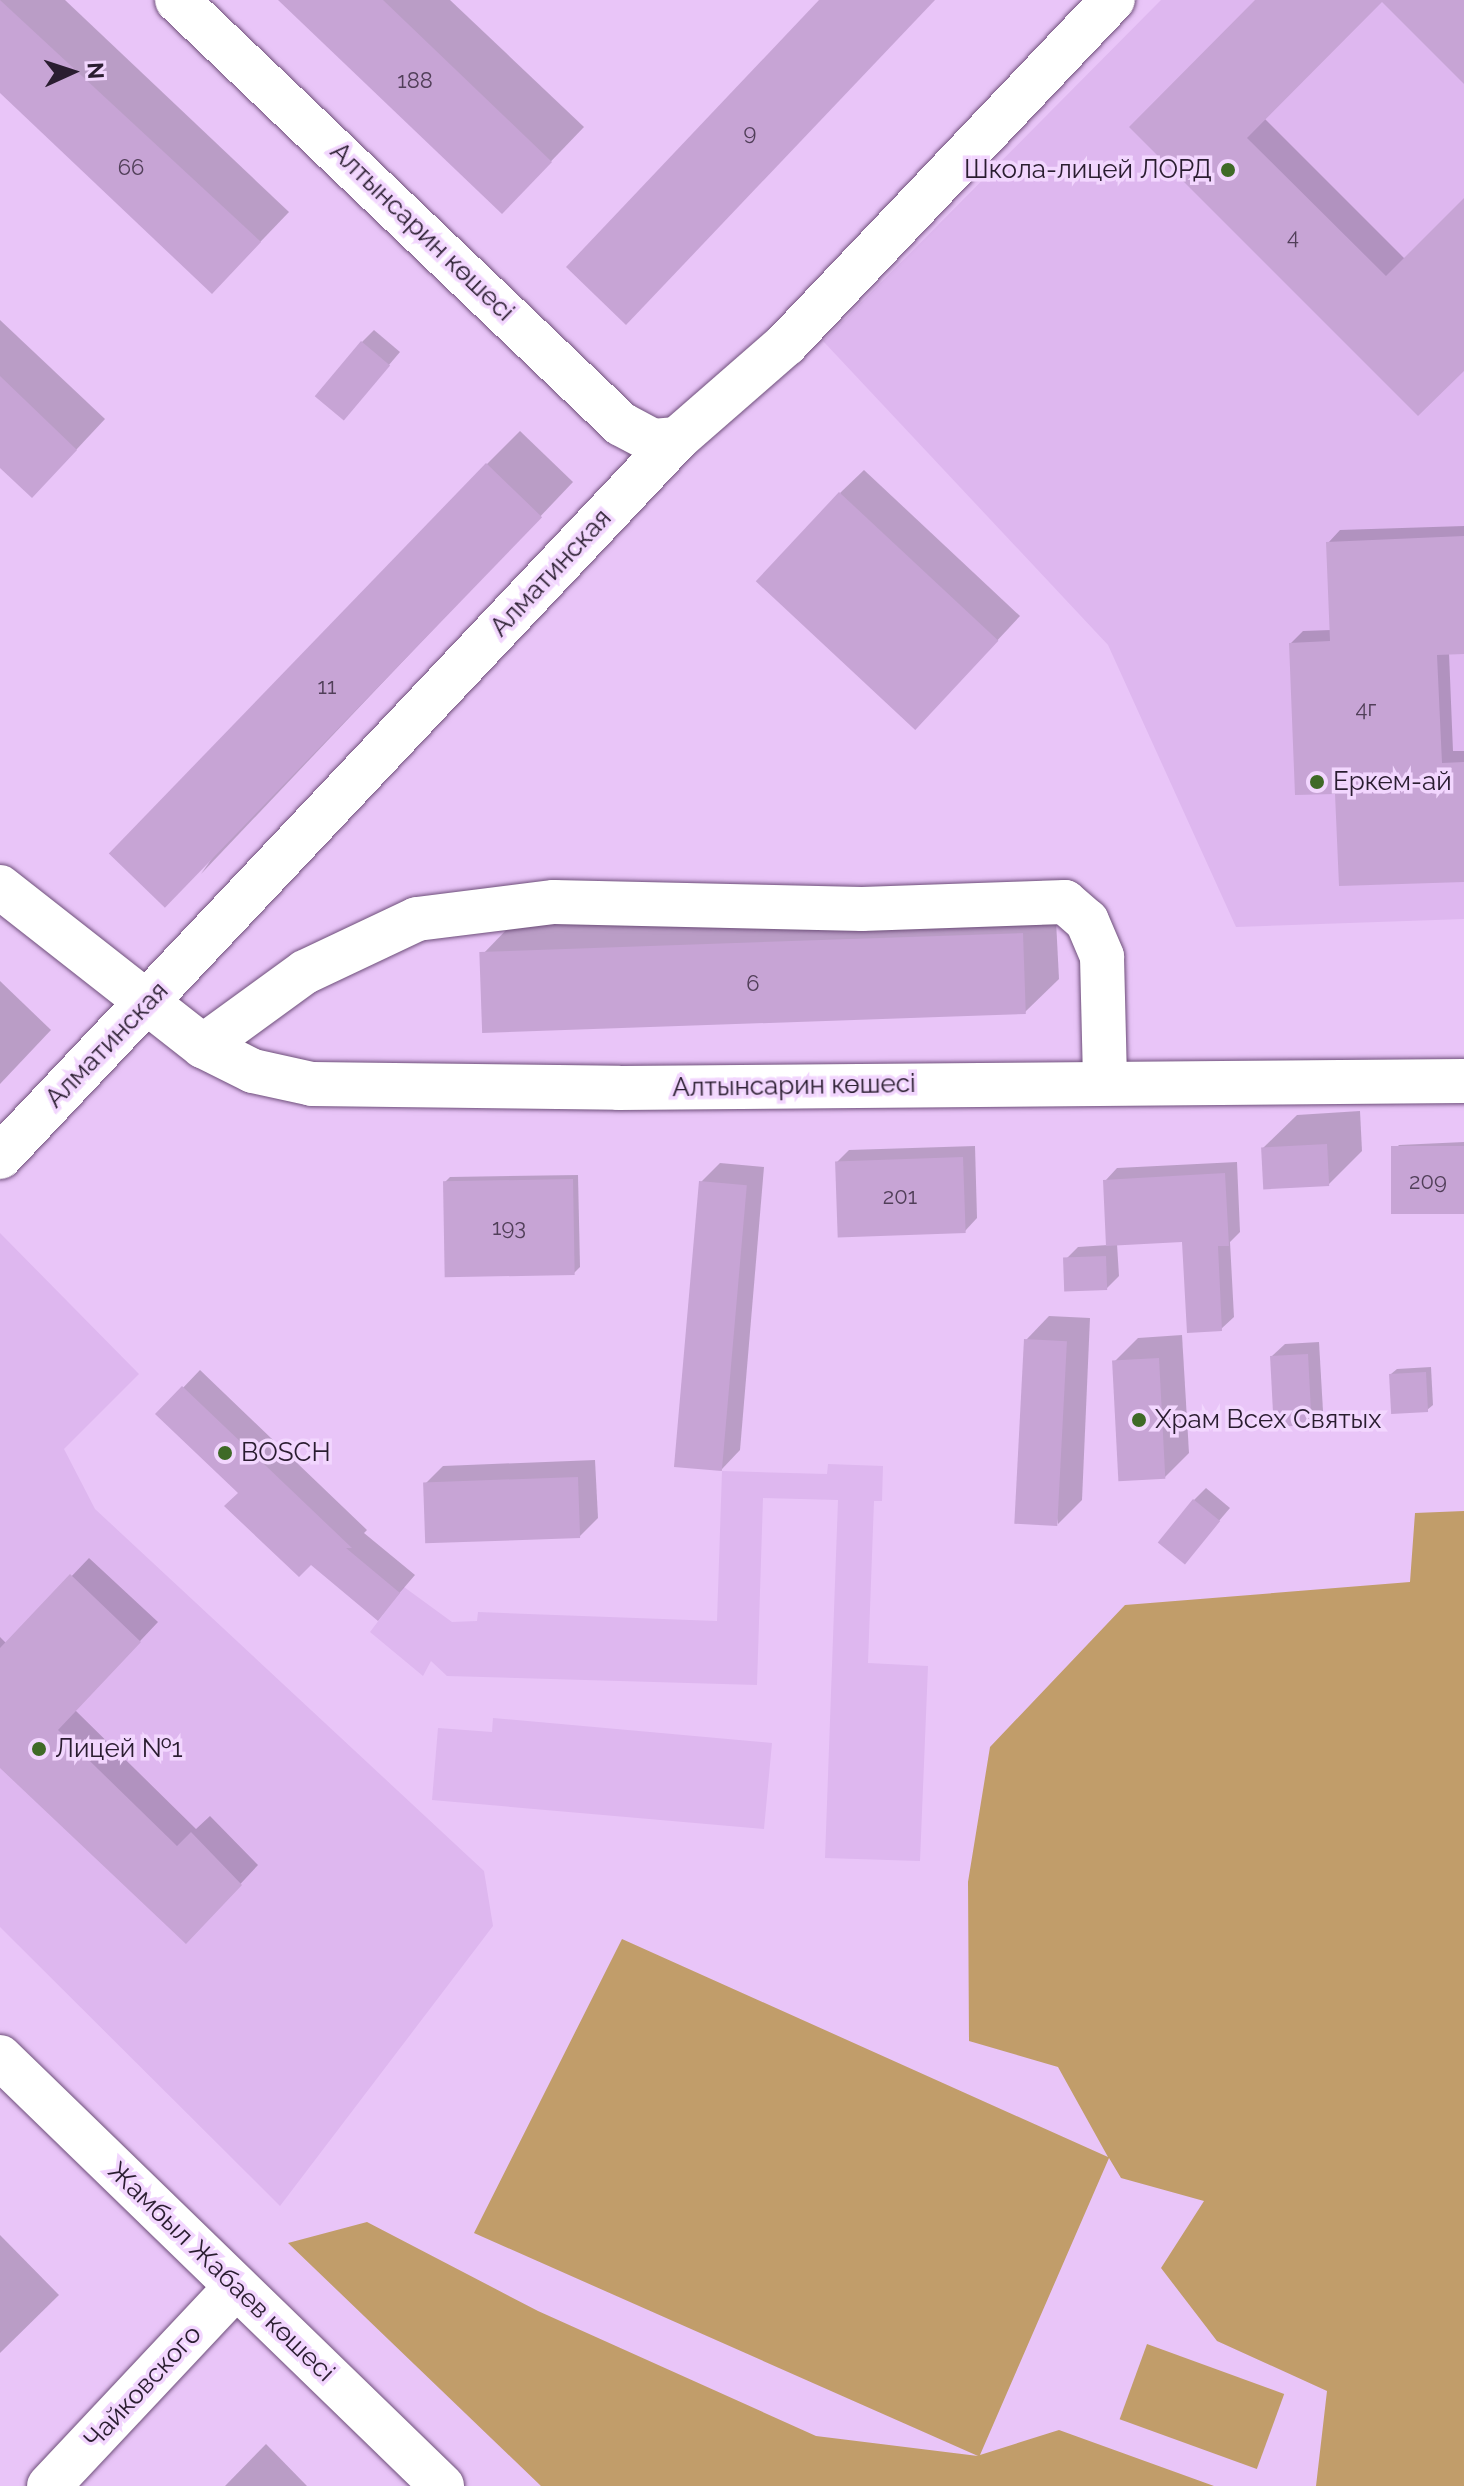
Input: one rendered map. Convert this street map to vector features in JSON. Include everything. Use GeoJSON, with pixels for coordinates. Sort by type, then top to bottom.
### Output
{"type":"FeatureCollection","features":[{"type":"Feature","properties":{"kind":"street","name":"Алтынсарин көшесі"},"geometry":{"type":"LineString","coordinates":[[177,0],[621,424],[653,441],[677,439]]}},
{"type":"Feature","properties":{"kind":"street","name":"Алматинская"},"geometry":{"type":"LineString","coordinates":[[0,1157],[677,439],[786,344],[1113,0]]}},
{"type":"Feature","properties":{"kind":"street","name":"Алтынсарин көшесі"},"geometry":{"type":"LineString","coordinates":[[0,887],[145,1005],[203,1046],[281,1080],[359,1087],[1464,1081]]}},
{"type":"Feature","properties":{"kind":"street"},"geometry":{"type":"LineString","coordinates":[[203,1046],[305,972],[417,919],[554,902],[862,909],[1065,902],[1087,921],[1102,957],[1105,1083]]}},
{"type":"Feature","properties":{"kind":"street","name":"Жамбыл Жабаев көшесі"},"geometry":{"type":"LineString","coordinates":[[0,2057],[442,2486]]}},
{"type":"Feature","properties":{"kind":"street","name":"Чайковского"},"geometry":{"type":"LineString","coordinates":[[49,2486],[236,2287]]}},
{"type":"Feature","properties":{"kind":"shaded area","name":"Школа-лицей ЛОРД"},"geometry":{"type":"Polygon","coordinates":[[[1161,0],[1464,0],[1464,919],[1236,927],[1108,645],[823,341],[1161,0]]]}},
{"type":"Feature","properties":{"kind":"shaded area"},"geometry":{"type":"Polygon","coordinates":[[[0,1233],[139,1374],[64,1449],[95,1509],[484,1871],[493,1926],[280,2206],[0,1927],[0,1233]]]}},
{"type":"Feature","properties":{"kind":"shaded area"},"geometry":{"type":"Polygon","coordinates":[[[828,1464],[883,1466],[882,1501],[874,1501],[868,1663],[928,1666],[920,1861],[825,1858],[838,1500],[763,1498],[757,1685],[447,1676],[431,1661],[423,1676],[370,1632],[404,1587],[452,1622],[477,1621],[478,1612],[717,1621],[722,1471],[827,1474],[828,1464]]]}},
{"type":"Feature","properties":{"kind":"shaded area"},"geometry":{"type":"Polygon","coordinates":[[[1464,1511],[1464,2486],[1316,2486],[1327,2391],[1217,2341],[1161,2268],[1204,2201],[1121,2178],[1109,2158],[980,2455],[1059,2430],[1214,2486],[541,2486],[288,2243],[367,2222],[538,2311],[816,2436],[978,2456],[474,2233],[622,1939],[1108,2157],[1058,2067],[969,2041],[968,1882],[990,1747],[1125,1605],[1410,1582],[1415,1513],[1464,1511]]]}},
{"type":"Feature","properties":{"kind":"shaded area"},"geometry":{"type":"Polygon","coordinates":[[[493,1718],[772,1743],[764,1829],[432,1800],[438,1728],[492,1732],[493,1718]]]}},
{"type":"Feature","properties":{"kind":"shaded area"},"geometry":{"type":"Polygon","coordinates":[[[1147,2344],[1284,2394],[1257,2469],[1120,2419],[1147,2344]]]}},
{"type":"Feature","properties":{"kind":"building"},"geometry":{"type":"Polygon","coordinates":[[[0,0],[261,242],[212,294],[0,93],[0,0]]]}},
{"type":"Feature","properties":{"kind":"building"},"geometry":{"type":"Polygon","coordinates":[[[278,0],[383,0],[552,162],[502,214],[278,0]]]}},
{"type":"Feature","properties":{"kind":"building"},"geometry":{"type":"Polygon","coordinates":[[[819,0],[935,0],[626,325],[566,267],[819,0]]]}},
{"type":"Feature","properties":{"kind":"building"},"geometry":{"type":"Polygon","coordinates":[[[1255,0],[1464,0],[1464,84],[1382,2],[1247,138],[1386,276],[1464,198],[1464,371],[1418,416],[1129,127],[1255,0]]]}},
{"type":"Feature","properties":{"kind":"building"},"geometry":{"type":"Polygon","coordinates":[[[361,341],[390,365],[344,421],[315,396],[361,341]]]}},
{"type":"Feature","properties":{"kind":"building"},"geometry":{"type":"Polygon","coordinates":[[[0,376],[77,450],[32,498],[0,468],[0,376]]]}},
{"type":"Feature","properties":{"kind":"building"},"geometry":{"type":"Polygon","coordinates":[[[486,463],[542,517],[165,908],[109,854],[486,463]]]}},
{"type":"Feature","properties":{"kind":"building"},"geometry":{"type":"Polygon","coordinates":[[[839,492],[998,641],[915,730],[756,581],[839,492]]]}},
{"type":"Feature","properties":{"kind":"building"},"geometry":{"type":"Polygon","coordinates":[[[1464,536],[1464,654],[1437,655],[1442,763],[1464,762],[1464,882],[1339,886],[1335,794],[1295,795],[1289,643],[1330,641],[1326,542],[1464,536]]]}},
{"type":"Feature","properties":{"kind":"building"},"geometry":{"type":"Polygon","coordinates":[[[1023,933],[1026,1014],[482,1033],[479,952],[1023,933]]]}},
{"type":"Feature","properties":{"kind":"building"},"geometry":{"type":"Polygon","coordinates":[[[1327,1144],[1329,1186],[1263,1189],[1261,1147],[1327,1144]]]}},
{"type":"Feature","properties":{"kind":"building"},"geometry":{"type":"Polygon","coordinates":[[[1391,1146],[1464,1146],[1464,1214],[1391,1214],[1391,1146]]]}},
{"type":"Feature","properties":{"kind":"building"},"geometry":{"type":"Polygon","coordinates":[[[963,1157],[966,1233],[838,1237],[835,1161],[963,1157]]]}},
{"type":"Feature","properties":{"kind":"building"},"geometry":{"type":"Polygon","coordinates":[[[1225,1173],[1229,1246],[1218,1246],[1222,1331],[1187,1333],[1182,1242],[1106,1246],[1103,1180],[1225,1173]]]}},
{"type":"Feature","properties":{"kind":"building"},"geometry":{"type":"Polygon","coordinates":[[[573,1179],[575,1275],[445,1277],[443,1181],[573,1179]]]}},
{"type":"Feature","properties":{"kind":"building"},"geometry":{"type":"Polygon","coordinates":[[[699,1181],[747,1185],[722,1471],[674,1467],[699,1181]]]}},
{"type":"Feature","properties":{"kind":"building"},"geometry":{"type":"Polygon","coordinates":[[[1106,1256],[1107,1290],[1064,1291],[1063,1258],[1106,1256]]]}},
{"type":"Feature","properties":{"kind":"building"},"geometry":{"type":"Polygon","coordinates":[[[1024,1339],[1067,1341],[1057,1526],[1014,1524],[1024,1339]]]}},
{"type":"Feature","properties":{"kind":"building"},"geometry":{"type":"Polygon","coordinates":[[[1308,1354],[1312,1425],[1274,1427],[1270,1356],[1308,1354]]]}},
{"type":"Feature","properties":{"kind":"building","name":"Храм Всех Святых"},"geometry":{"type":"Polygon","coordinates":[[[1159,1358],[1165,1479],[1118,1481],[1112,1360],[1159,1358]]]}},
{"type":"Feature","properties":{"kind":"building"},"geometry":{"type":"Polygon","coordinates":[[[1426,1372],[1428,1412],[1391,1414],[1389,1374],[1426,1372]]]}},
{"type":"Feature","properties":{"kind":"building","name":"BOSCH"},"geometry":{"type":"Polygon","coordinates":[[[182,1386],[352,1548],[346,1548],[400,1593],[378,1621],[311,1565],[299,1577],[224,1506],[238,1493],[155,1414],[182,1386]]]}},
{"type":"Feature","properties":{"kind":"building"},"geometry":{"type":"Polygon","coordinates":[[[578,1477],[580,1538],[425,1543],[423,1482],[578,1477]]]}},
{"type":"Feature","properties":{"kind":"building"},"geometry":{"type":"Polygon","coordinates":[[[1193,1499],[1220,1521],[1185,1565],[1158,1543],[1193,1499]]]}},
{"type":"Feature","properties":{"kind":"building","name":"Лицей №1"},"geometry":{"type":"Polygon","coordinates":[[[70,1574],[141,1642],[58,1730],[177,1846],[191,1832],[242,1885],[186,1944],[0,1768],[0,1648],[70,1574]]]}},
{"type":"Feature","properties":{"kind":"place","name":"Школа-лицей ЛОРД"},"geometry":{"type":"Point","coordinates":[1228,170]}},
{"type":"Feature","properties":{"kind":"place","name":"Еркем-ай"},"geometry":{"type":"Point","coordinates":[1317,782]}},
{"type":"Feature","properties":{"kind":"place","name":"Храм Всех Святых"},"geometry":{"type":"Point","coordinates":[1139,1420]}},
{"type":"Feature","properties":{"kind":"place","name":"BOSCH"},"geometry":{"type":"Point","coordinates":[225,1453]}},
{"type":"Feature","properties":{"kind":"place","name":"Лицей №1"},"geometry":{"type":"Point","coordinates":[39,1749]}}]}
